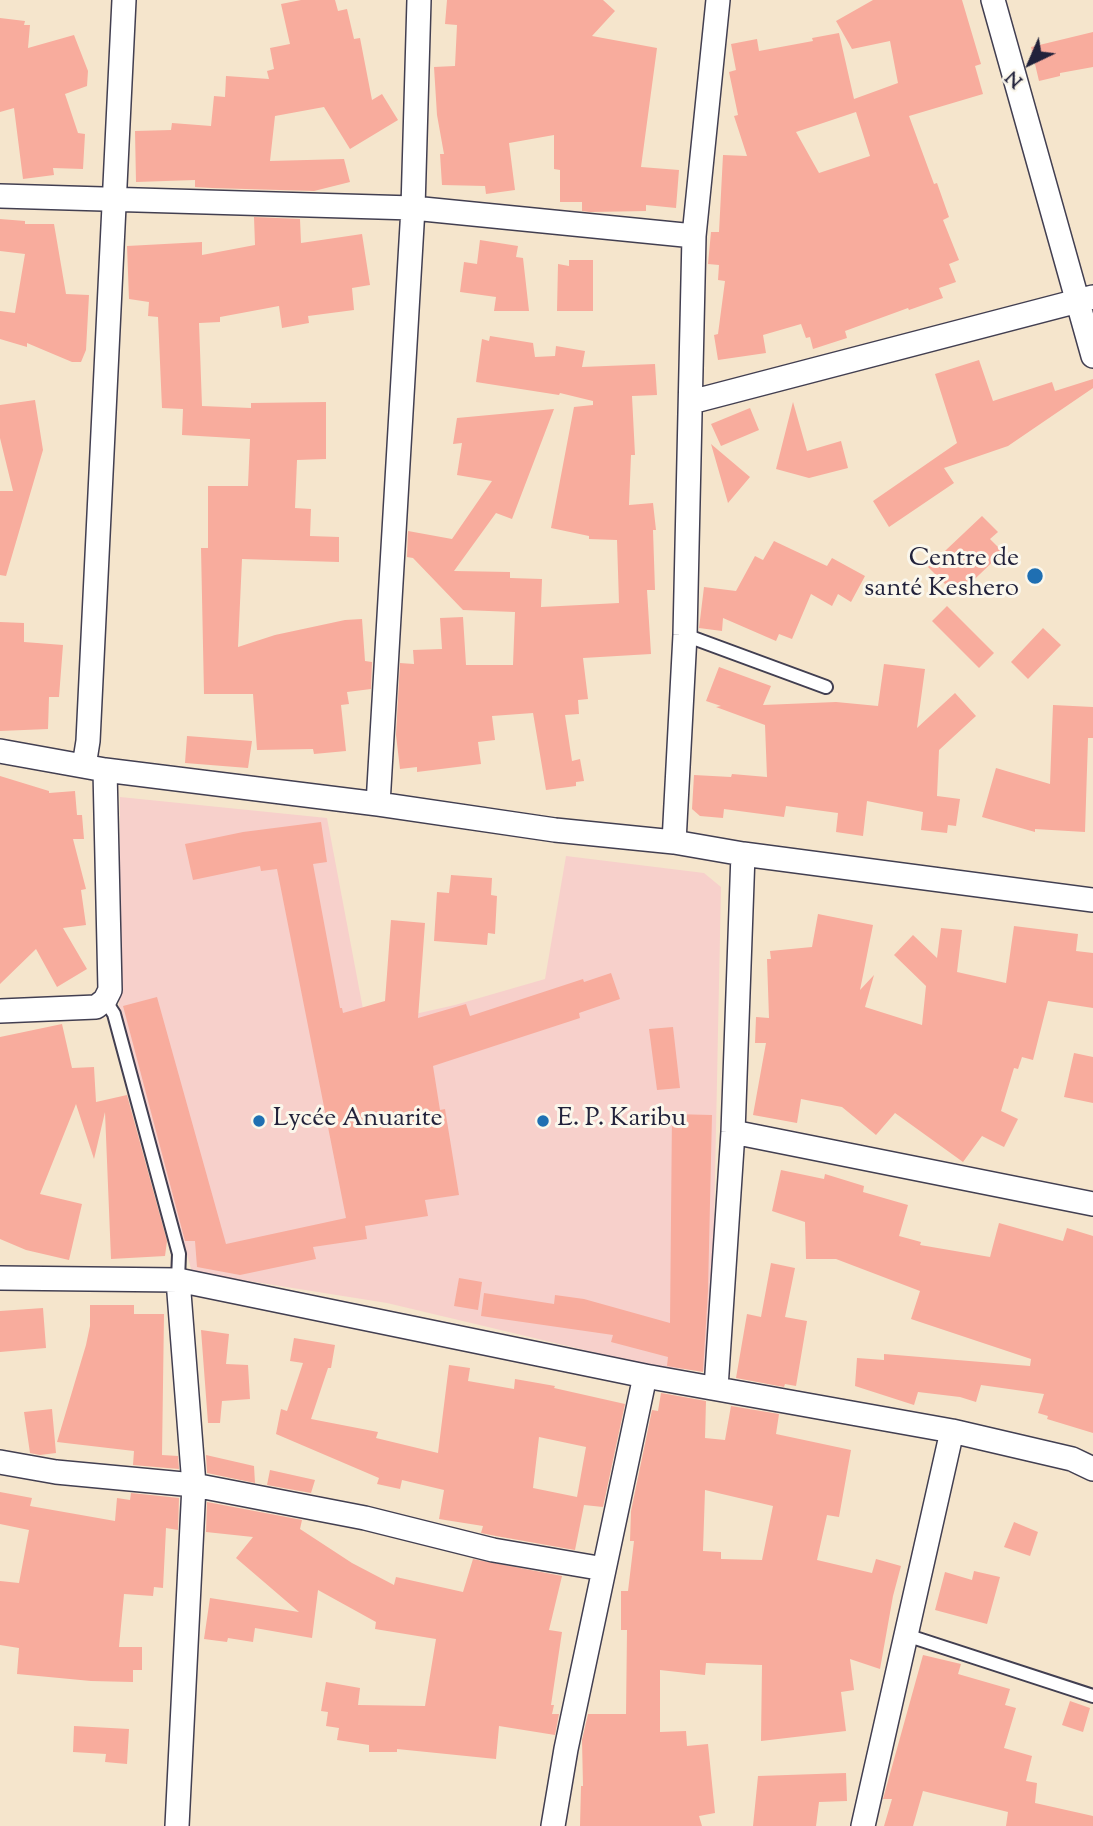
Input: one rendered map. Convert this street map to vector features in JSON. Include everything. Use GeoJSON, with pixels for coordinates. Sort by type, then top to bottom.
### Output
{"type":"FeatureCollection","features":[{"type":"Feature","properties":{"kind":"street"},"geometry":{"type":"LineString","coordinates":[[0,1011],[96,1007],[105,1000],[110,990],[89,714],[124,0]]}},
{"type":"Feature","properties":{"kind":"street"},"geometry":{"type":"LineString","coordinates":[[378,804],[413,208],[419,0]]}},
{"type":"Feature","properties":{"kind":"street"},"geometry":{"type":"LineString","coordinates":[[674,842],[685,635],[694,236],[718,0]]}},
{"type":"Feature","properties":{"kind":"street"},"geometry":{"type":"LineString","coordinates":[[993,0],[1085,300],[1093,356]]}},
{"type":"Feature","properties":{"kind":"street"},"geometry":{"type":"LineString","coordinates":[[0,196],[413,208],[694,236]]}},
{"type":"Feature","properties":{"kind":"street"},"geometry":{"type":"LineString","coordinates":[[691,402],[1085,300]]}},
{"type":"Feature","properties":{"kind":"street"},"geometry":{"type":"LineString","coordinates":[[0,751],[94,768],[378,804],[555,830],[674,842],[743,854],[1093,900]]}},
{"type":"Feature","properties":{"kind":"street"},"geometry":{"type":"LineString","coordinates":[[716,1388],[733,1132],[743,854]]}},
{"type":"Feature","properties":{"kind":"street"},"geometry":{"type":"LineString","coordinates":[[733,1132],[1093,1204]]}},
{"type":"Feature","properties":{"kind":"street"},"geometry":{"type":"LineString","coordinates":[[0,1278],[178,1280],[645,1376],[952,1431],[1072,1459],[1093,1469]]}},
{"type":"Feature","properties":{"kind":"street"},"geometry":{"type":"LineString","coordinates":[[177,1826],[194,1485],[178,1280]]}},
{"type":"Feature","properties":{"kind":"street"},"geometry":{"type":"LineString","coordinates":[[553,1826],[566,1749],[645,1376]]}},
{"type":"Feature","properties":{"kind":"street"},"geometry":{"type":"LineString","coordinates":[[863,1826],[952,1431]]}},
{"type":"Feature","properties":{"kind":"street"},"geometry":{"type":"LineString","coordinates":[[0,1462],[56,1472],[194,1485],[365,1518],[493,1550],[604,1569]]}},
{"type":"Feature","properties":{"kind":"lane"},"geometry":{"type":"LineString","coordinates":[[685,635],[826,687]]}},
{"type":"Feature","properties":{"kind":"lane"},"geometry":{"type":"LineString","coordinates":[[105,1000],[114,1014],[179,1254],[178,1280]]}},
{"type":"Feature","properties":{"kind":"lane"},"geometry":{"type":"LineString","coordinates":[[906,1635],[1093,1696]]}},
{"type":"Feature","properties":{"kind":"shaded area"},"geometry":{"type":"Polygon","coordinates":[[[120,797],[327,818],[366,1025],[455,1005],[545,979],[566,856],[704,873],[721,887],[711,1371],[656,1367],[387,1303],[192,1272],[119,1016],[120,797]]]}},
{"type":"Feature","properties":{"kind":"building"},"geometry":{"type":"Polygon","coordinates":[[[301,0],[335,0],[338,11],[347,9],[354,39],[360,38],[372,100],[382,94],[398,120],[350,149],[324,107],[275,116],[270,161],[344,159],[350,182],[314,191],[195,187],[195,180],[136,182],[135,131],[171,130],[172,123],[211,126],[214,96],[225,97],[226,76],[269,79],[267,71],[274,69],[270,48],[290,44],[281,4],[301,0]]]}},
{"type":"Feature","properties":{"kind":"building"},"geometry":{"type":"Polygon","coordinates":[[[447,0],[603,0],[615,11],[592,36],[657,48],[641,167],[679,170],[676,208],[646,205],[646,211],[590,212],[582,211],[582,202],[560,202],[560,170],[554,169],[554,135],[509,143],[515,190],[486,194],[485,186],[442,185],[440,154],[444,154],[437,115],[434,67],[455,66],[457,25],[445,24],[447,0]]]}},
{"type":"Feature","properties":{"kind":"building"},"geometry":{"type":"Polygon","coordinates":[[[873,0],[962,0],[981,64],[975,66],[983,94],[909,116],[949,217],[943,220],[959,260],[949,264],[956,282],[939,288],[943,298],[845,331],[847,338],[813,349],[810,337],[806,338],[801,324],[763,335],[766,353],[718,360],[714,335],[718,334],[725,281],[718,280],[719,265],[708,264],[711,232],[719,232],[723,155],[747,156],[734,116],[738,115],[729,72],[736,70],[731,44],[757,39],[759,51],[839,33],[854,99],[898,83],[890,41],[852,49],[836,21],[873,0]],[[856,112],[796,132],[819,173],[870,156],[856,112]]]}},
{"type":"Feature","properties":{"kind":"building"},"geometry":{"type":"Polygon","coordinates":[[[0,18],[25,21],[24,25],[30,25],[28,48],[74,35],[88,71],[87,86],[65,94],[78,133],[85,134],[83,169],[53,168],[54,175],[23,179],[14,108],[0,112],[0,18]]]}},
{"type":"Feature","properties":{"kind":"building"},"geometry":{"type":"Polygon","coordinates":[[[1093,32],[1093,67],[1060,73],[1060,76],[1039,81],[1031,47],[1093,32]]]}},
{"type":"Feature","properties":{"kind":"building"},"geometry":{"type":"Polygon","coordinates":[[[254,217],[300,219],[301,243],[362,234],[370,285],[352,288],[354,310],[308,316],[309,323],[282,328],[279,306],[220,317],[220,322],[199,323],[202,406],[251,408],[251,403],[326,402],[326,459],[297,460],[295,508],[311,509],[310,536],[339,537],[339,562],[242,559],[238,647],[275,635],[362,619],[365,661],[372,662],[371,689],[347,692],[349,704],[341,705],[346,751],[314,754],[313,749],[257,750],[253,694],[204,694],[201,548],[208,548],[208,486],[248,486],[250,439],[182,435],[183,409],[162,408],[158,317],[148,316],[149,302],[129,299],[127,246],[202,242],[202,255],[255,245],[254,217]]]}},
{"type":"Feature","properties":{"kind":"building"},"geometry":{"type":"Polygon","coordinates":[[[0,219],[25,221],[25,224],[54,224],[66,294],[89,295],[86,350],[81,362],[72,362],[27,343],[27,347],[0,339],[0,311],[15,313],[25,254],[0,251],[0,219]]]}},
{"type":"Feature","properties":{"kind":"building"},"geometry":{"type":"Polygon","coordinates":[[[480,240],[518,246],[516,257],[523,258],[529,311],[494,311],[496,297],[460,292],[464,262],[477,264],[480,240]]]}},
{"type":"Feature","properties":{"kind":"building"},"geometry":{"type":"Polygon","coordinates":[[[569,260],[593,260],[593,311],[557,311],[558,264],[569,266],[569,260]]]}},
{"type":"Feature","properties":{"kind":"building"},"geometry":{"type":"Polygon","coordinates":[[[490,336],[533,343],[535,357],[555,356],[556,346],[585,351],[582,367],[655,364],[657,395],[632,396],[635,455],[631,455],[629,505],[653,503],[656,530],[653,530],[655,590],[647,590],[651,654],[583,658],[588,699],[578,700],[579,714],[565,715],[572,761],[580,759],[584,781],[576,782],[576,786],[546,790],[533,713],[492,716],[495,740],[478,742],[481,764],[417,772],[417,767],[400,769],[396,735],[400,663],[414,664],[413,650],[442,649],[440,618],[463,617],[466,665],[513,665],[515,612],[463,610],[413,558],[407,557],[408,531],[452,539],[492,481],[457,475],[462,443],[453,444],[457,418],[554,409],[512,519],[496,513],[454,571],[510,572],[510,578],[542,579],[541,607],[619,603],[617,540],[589,539],[589,536],[551,528],[574,407],[593,405],[593,401],[560,393],[559,395],[476,382],[482,339],[489,341],[490,336]]]}},
{"type":"Feature","properties":{"kind":"building"},"geometry":{"type":"Polygon","coordinates":[[[979,360],[993,401],[1052,382],[1055,391],[1093,379],[1093,388],[1008,446],[944,468],[954,483],[889,527],[873,501],[957,443],[935,374],[979,360]]]}},
{"type":"Feature","properties":{"kind":"building"},"geometry":{"type":"Polygon","coordinates":[[[35,400],[43,450],[6,576],[0,575],[0,491],[13,491],[0,438],[0,405],[35,400]]]}},
{"type":"Feature","properties":{"kind":"building"},"geometry":{"type":"Polygon","coordinates":[[[793,402],[807,451],[841,441],[848,468],[809,478],[776,469],[793,402]]]}},
{"type":"Feature","properties":{"kind":"building"},"geometry":{"type":"Polygon","coordinates":[[[750,408],[759,430],[721,446],[711,424],[750,408]]]}},
{"type":"Feature","properties":{"kind":"building"},"geometry":{"type":"Polygon","coordinates":[[[711,444],[750,477],[728,503],[711,444]]]}},
{"type":"Feature","properties":{"kind":"building"},"geometry":{"type":"Polygon","coordinates":[[[982,516],[998,532],[990,539],[1003,552],[957,596],[928,567],[982,516]]]}},
{"type":"Feature","properties":{"kind":"building"},"geometry":{"type":"Polygon","coordinates":[[[774,541],[827,566],[832,558],[865,576],[851,602],[838,594],[832,606],[811,594],[792,639],[779,634],[776,641],[723,618],[722,631],[699,628],[704,587],[736,591],[755,556],[763,560],[774,541]]]}},
{"type":"Feature","properties":{"kind":"building"},"geometry":{"type":"Polygon","coordinates":[[[947,606],[994,653],[979,668],[932,621],[947,606]]]}},
{"type":"Feature","properties":{"kind":"building"},"geometry":{"type":"Polygon","coordinates":[[[0,622],[24,623],[24,642],[63,645],[59,697],[49,697],[48,729],[0,731],[0,622]]]}},
{"type":"Feature","properties":{"kind":"building"},"geometry":{"type":"Polygon","coordinates":[[[1043,628],[1061,645],[1028,679],[1011,662],[1043,628]]]}},
{"type":"Feature","properties":{"kind":"building"},"geometry":{"type":"Polygon","coordinates":[[[884,664],[925,669],[917,728],[955,693],[976,716],[939,750],[937,796],[960,799],[956,826],[948,825],[947,833],[921,830],[923,812],[867,801],[863,836],[836,832],[838,813],[786,806],[784,817],[724,809],[723,818],[700,816],[692,809],[694,775],[767,777],[765,725],[706,701],[719,667],[771,686],[763,705],[836,702],[878,706],[884,664]]]}},
{"type":"Feature","properties":{"kind":"building"},"geometry":{"type":"Polygon","coordinates":[[[1053,705],[1093,707],[1093,738],[1088,738],[1085,832],[1035,829],[1035,832],[982,817],[996,768],[1050,784],[1053,705]]]}},
{"type":"Feature","properties":{"kind":"building"},"geometry":{"type":"Polygon","coordinates":[[[187,736],[252,741],[248,768],[185,763],[187,736]]]}},
{"type":"Feature","properties":{"kind":"building"},"geometry":{"type":"Polygon","coordinates":[[[0,776],[49,793],[75,791],[77,815],[82,815],[84,839],[73,839],[86,889],[81,890],[86,925],[63,928],[87,969],[57,987],[36,949],[0,984],[0,776]]]}},
{"type":"Feature","properties":{"kind":"building"},"geometry":{"type":"Polygon","coordinates":[[[321,822],[327,862],[313,864],[343,1013],[385,1001],[391,920],[425,923],[418,1018],[466,1004],[470,1016],[583,979],[584,982],[611,973],[620,999],[579,1013],[580,1018],[433,1066],[440,1110],[445,1109],[459,1195],[425,1200],[428,1216],[365,1226],[367,1239],[313,1247],[316,1259],[240,1275],[197,1267],[195,1241],[185,1241],[123,1006],[157,997],[226,1244],[346,1218],[277,869],[261,871],[260,866],[193,880],[185,844],[243,832],[321,822]]]}},
{"type":"Feature","properties":{"kind":"building"},"geometry":{"type":"Polygon","coordinates":[[[451,875],[492,878],[491,895],[497,896],[495,934],[488,933],[487,945],[434,941],[437,892],[449,893],[451,875]]]}},
{"type":"Feature","properties":{"kind":"building"},"geometry":{"type":"Polygon","coordinates":[[[818,914],[873,925],[860,990],[874,975],[865,1007],[922,1025],[926,986],[894,955],[913,935],[937,958],[941,928],[962,930],[957,972],[1006,983],[1014,926],[1078,934],[1076,951],[1093,953],[1093,1008],[1048,1001],[1033,1060],[1022,1057],[1018,1069],[1014,1068],[1001,1111],[1018,1119],[1004,1147],[982,1136],[963,1162],[895,1113],[876,1135],[842,1107],[801,1099],[797,1123],[753,1115],[766,1043],[755,1043],[756,1017],[769,1018],[767,959],[771,959],[770,951],[812,947],[818,914]]]}},
{"type":"Feature","properties":{"kind":"building"},"geometry":{"type":"Polygon","coordinates":[[[62,1024],[72,1068],[94,1067],[96,1102],[127,1095],[167,1241],[165,1256],[111,1259],[105,1112],[94,1159],[76,1104],[40,1194],[82,1204],[69,1260],[26,1250],[0,1239],[0,1037],[62,1024]]]}},
{"type":"Feature","properties":{"kind":"building"},"geometry":{"type":"Polygon","coordinates":[[[673,1027],[680,1088],[657,1090],[649,1029],[673,1027]]]}},
{"type":"Feature","properties":{"kind":"building"},"geometry":{"type":"Polygon","coordinates":[[[1074,1053],[1093,1057],[1093,1103],[1064,1097],[1074,1053]]]}},
{"type":"Feature","properties":{"kind":"building"},"geometry":{"type":"Polygon","coordinates":[[[672,1114],[712,1115],[708,1291],[703,1372],[667,1366],[668,1357],[611,1342],[613,1335],[481,1316],[484,1293],[554,1304],[555,1295],[584,1299],[670,1323],[672,1114]]]}},
{"type":"Feature","properties":{"kind":"building"},"geometry":{"type":"Polygon","coordinates":[[[781,1170],[824,1179],[825,1174],[864,1186],[863,1192],[908,1205],[899,1236],[921,1242],[920,1245],[990,1257],[999,1223],[1063,1241],[1067,1228],[1093,1236],[1093,1433],[1047,1419],[1048,1416],[1038,1413],[1044,1394],[981,1385],[976,1402],[960,1397],[918,1392],[914,1405],[855,1386],[857,1358],[884,1360],[884,1354],[1030,1366],[1031,1359],[911,1319],[920,1291],[836,1259],[806,1259],[805,1222],[772,1211],[781,1170]]]}},
{"type":"Feature","properties":{"kind":"building"},"geometry":{"type":"Polygon","coordinates":[[[771,1263],[795,1268],[785,1317],[807,1321],[796,1386],[785,1384],[784,1387],[736,1378],[747,1314],[761,1317],[771,1263]]]}},
{"type":"Feature","properties":{"kind":"building"},"geometry":{"type":"Polygon","coordinates":[[[459,1278],[482,1282],[478,1310],[454,1306],[459,1278]]]}},
{"type":"Feature","properties":{"kind":"building"},"geometry":{"type":"Polygon","coordinates":[[[90,1305],[134,1305],[134,1314],[164,1314],[162,1455],[178,1456],[179,1469],[133,1465],[134,1451],[57,1442],[86,1345],[90,1305]]]}},
{"type":"Feature","properties":{"kind":"building"},"geometry":{"type":"Polygon","coordinates":[[[43,1308],[46,1348],[0,1352],[0,1311],[43,1308]]]}},
{"type":"Feature","properties":{"kind":"building"},"geometry":{"type":"Polygon","coordinates":[[[201,1330],[229,1334],[226,1364],[248,1365],[250,1399],[222,1401],[220,1423],[208,1423],[201,1330]]]}},
{"type":"Feature","properties":{"kind":"building"},"geometry":{"type":"Polygon","coordinates":[[[294,1338],[335,1345],[331,1368],[328,1368],[311,1419],[378,1432],[376,1438],[438,1453],[449,1365],[470,1368],[468,1381],[514,1389],[515,1379],[625,1404],[603,1507],[584,1505],[575,1550],[481,1533],[483,1526],[439,1519],[444,1490],[402,1480],[400,1489],[377,1484],[379,1478],[276,1434],[281,1409],[287,1411],[303,1363],[290,1361],[294,1338]],[[539,1437],[533,1488],[577,1497],[586,1447],[539,1437]]]}},
{"type":"Feature","properties":{"kind":"building"},"geometry":{"type":"Polygon","coordinates":[[[661,1393],[706,1401],[705,1438],[725,1440],[731,1406],[779,1414],[776,1434],[851,1450],[839,1517],[827,1515],[817,1560],[872,1573],[876,1559],[901,1566],[880,1669],[850,1659],[854,1690],[841,1692],[846,1731],[761,1741],[762,1665],[706,1663],[705,1675],[660,1670],[660,1732],[686,1731],[687,1746],[708,1744],[715,1813],[699,1816],[702,1826],[580,1826],[582,1740],[588,1714],[626,1714],[627,1630],[621,1630],[621,1591],[628,1591],[634,1541],[630,1541],[631,1511],[652,1410],[658,1411],[661,1393]],[[705,1490],[703,1551],[721,1552],[721,1559],[762,1560],[773,1506],[705,1490]]]}},
{"type":"Feature","properties":{"kind":"building"},"geometry":{"type":"Polygon","coordinates":[[[52,1409],[56,1453],[30,1453],[24,1412],[52,1409]]]}},
{"type":"Feature","properties":{"kind":"building"},"geometry":{"type":"Polygon","coordinates":[[[206,1455],[254,1466],[255,1483],[207,1473],[206,1455]]]}},
{"type":"Feature","properties":{"kind":"building"},"geometry":{"type":"Polygon","coordinates":[[[270,1470],[315,1480],[311,1493],[267,1485],[270,1470]]]}},
{"type":"Feature","properties":{"kind":"building"},"geometry":{"type":"Polygon","coordinates":[[[0,1492],[32,1498],[30,1506],[115,1521],[117,1498],[130,1500],[131,1493],[179,1498],[178,1530],[166,1528],[163,1588],[154,1587],[153,1596],[124,1594],[119,1647],[142,1647],[142,1670],[133,1670],[133,1682],[17,1674],[19,1648],[0,1645],[0,1581],[19,1583],[29,1530],[0,1524],[0,1492]]]}},
{"type":"Feature","properties":{"kind":"building"},"geometry":{"type":"Polygon","coordinates":[[[207,1502],[302,1520],[300,1529],[352,1563],[394,1585],[396,1577],[463,1592],[473,1559],[562,1576],[549,1630],[562,1632],[551,1705],[554,1705],[552,1714],[559,1714],[555,1735],[499,1726],[496,1759],[397,1749],[397,1752],[369,1752],[369,1745],[337,1740],[339,1728],[326,1726],[328,1712],[321,1711],[326,1682],[360,1688],[358,1705],[425,1706],[436,1639],[375,1629],[376,1622],[318,1590],[312,1638],[255,1628],[253,1642],[228,1638],[227,1642],[204,1639],[210,1598],[299,1612],[236,1558],[253,1537],[206,1532],[207,1502]]]}},
{"type":"Feature","properties":{"kind":"building"},"geometry":{"type":"Polygon","coordinates":[[[1014,1522],[1038,1532],[1030,1556],[1004,1547],[1014,1522]]]}},
{"type":"Feature","properties":{"kind":"building"},"geometry":{"type":"Polygon","coordinates":[[[974,1571],[1000,1577],[987,1624],[935,1610],[945,1572],[972,1580],[974,1571]]]}},
{"type":"Feature","properties":{"kind":"building"},"geometry":{"type":"Polygon","coordinates":[[[923,1655],[961,1664],[958,1674],[1010,1689],[1005,1705],[1016,1708],[1004,1748],[1032,1756],[1026,1781],[1037,1783],[1035,1803],[1093,1816],[1093,1826],[1006,1826],[1008,1812],[923,1791],[913,1826],[884,1826],[892,1799],[883,1799],[923,1655]]]}},
{"type":"Feature","properties":{"kind":"building"},"geometry":{"type":"Polygon","coordinates":[[[1070,1701],[1090,1708],[1083,1732],[1062,1725],[1070,1701]]]}},
{"type":"Feature","properties":{"kind":"building"},"geometry":{"type":"Polygon","coordinates":[[[74,1726],[129,1729],[127,1764],[105,1762],[106,1754],[73,1752],[74,1726]]]}},
{"type":"Feature","properties":{"kind":"building"},"geometry":{"type":"Polygon","coordinates":[[[846,1773],[847,1801],[819,1802],[816,1826],[753,1826],[758,1776],[846,1773]]]}},
{"type":"Feature","properties":{"kind":"place","name":"Centre de santé Keshero"},"geometry":{"type":"Point","coordinates":[1035,576]}},
{"type":"Feature","properties":{"kind":"place","name":"Lycée Anuarite"},"geometry":{"type":"Point","coordinates":[259,1121]}},
{"type":"Feature","properties":{"kind":"place","name":"E. P. Karibu"},"geometry":{"type":"Point","coordinates":[543,1121]}}]}
